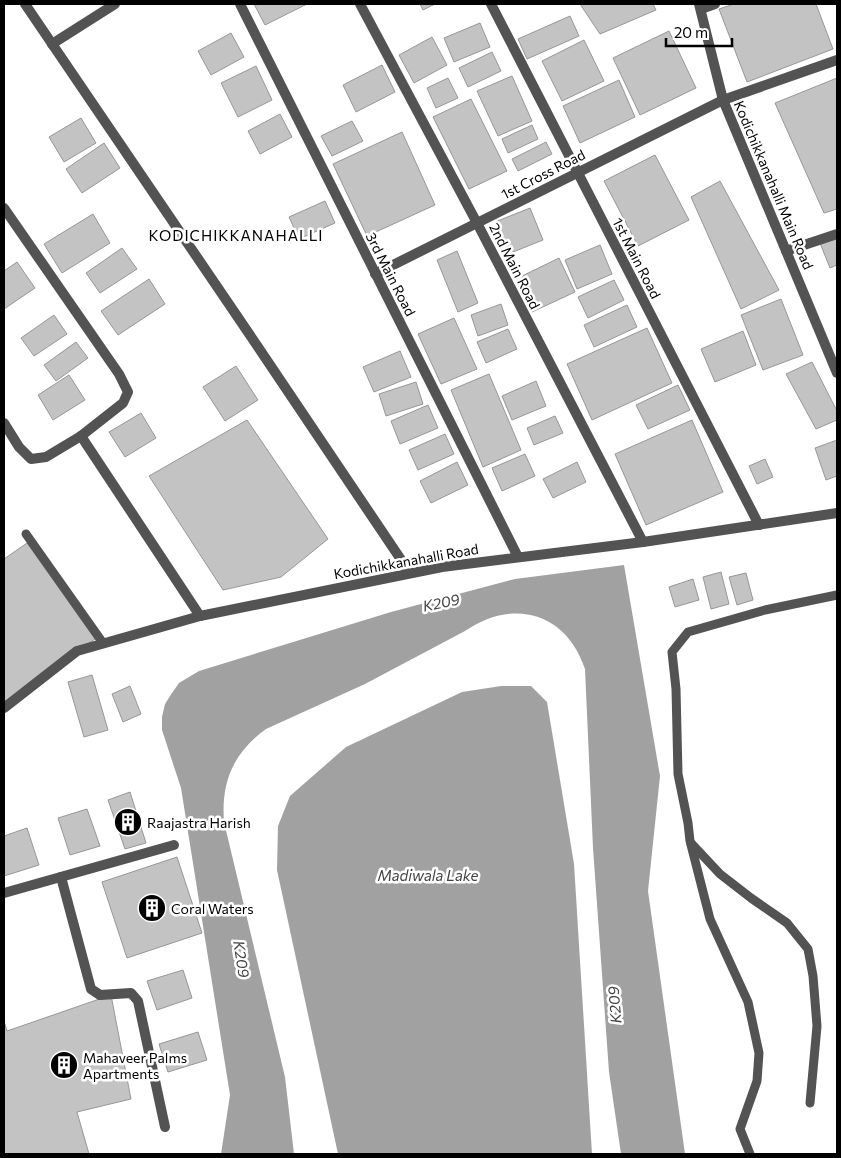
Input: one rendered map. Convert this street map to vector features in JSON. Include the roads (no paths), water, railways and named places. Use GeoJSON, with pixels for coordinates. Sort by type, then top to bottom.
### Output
{"type":"FeatureCollection","features":[{"type":"Feature","properties":{"kind":"street"},"geometry":{"type":"LineString","coordinates":[[24,4],[410,573]]}},
{"type":"Feature","properties":{"kind":"street"},"geometry":{"type":"LineString","coordinates":[[52,44],[115,4]]}},
{"type":"Feature","properties":{"kind":"street","name":"3rd Main Road"},"geometry":{"type":"LineString","coordinates":[[240,4],[518,556]]}},
{"type":"Feature","properties":{"kind":"street","name":"2nd Main Road"},"geometry":{"type":"LineString","coordinates":[[360,4],[477,223],[643,542]]}},
{"type":"Feature","properties":{"kind":"street","name":"1st Main Road"},"geometry":{"type":"LineString","coordinates":[[491,4],[759,525]]}},
{"type":"Feature","properties":{"kind":"street"},"geometry":{"type":"LineString","coordinates":[[700,6],[715,4]]}},
{"type":"Feature","properties":{"kind":"street","name":"Kodichikkanahalli Main Road"},"geometry":{"type":"LineString","coordinates":[[700,6],[723,100],[837,373]]}},
{"type":"Feature","properties":{"kind":"street","name":"1st Cross Road"},"geometry":{"type":"LineString","coordinates":[[375,274],[723,100],[837,60]]}},
{"type":"Feature","properties":{"kind":"street"},"geometry":{"type":"LineString","coordinates":[[4,208],[119,374],[128,392],[124,403],[81,436],[46,457],[31,459],[19,447],[4,423]]}},
{"type":"Feature","properties":{"kind":"street"},"geometry":{"type":"LineString","coordinates":[[786,251],[837,234]]}},
{"type":"Feature","properties":{"kind":"street"},"geometry":{"type":"LineString","coordinates":[[81,436],[200,616]]}},
{"type":"Feature","properties":{"kind":"street","name":"Kodichikkanahalli Road"},"geometry":{"type":"LineString","coordinates":[[4,708],[77,651],[200,616],[442,567],[518,556],[643,542],[837,513]]}},
{"type":"Feature","properties":{"kind":"street"},"geometry":{"type":"LineString","coordinates":[[4,893],[174,845]]}},
{"type":"Feature","properties":{"kind":"street"},"geometry":{"type":"LineString","coordinates":[[61,877],[91,990],[100,995],[131,993],[138,1001],[165,1127]]}},
{"type":"Feature","properties":{"kind":"lane"},"geometry":{"type":"LineString","coordinates":[[26,534],[103,644]]}},
{"type":"Feature","properties":{"kind":"lane"},"geometry":{"type":"LineString","coordinates":[[750,1154],[740,1128],[757,1080],[757,1045],[748,1002],[710,920],[690,841],[678,774],[676,689],[672,652],[688,632],[765,610],[837,594]]}},
{"type":"Feature","properties":{"kind":"lane"},"geometry":{"type":"LineString","coordinates":[[690,841],[720,874],[786,923],[808,949],[813,976],[817,1026],[810,1103]]}},
{"type":"Feature","properties":{"kind":"water","name":"K209"},"geometry":{"type":"Polygon","coordinates":[[[624,565],[660,776],[648,891],[685,1154],[621,1154],[609,1072],[593,848],[585,669],[576,650],[565,634],[551,623],[536,616],[519,613],[501,615],[483,621],[365,684],[266,729],[237,758],[227,781],[224,822],[285,1077],[294,1154],[221,1154],[230,1095],[181,788],[162,730],[165,704],[172,693],[179,683],[199,671],[391,612],[515,579],[624,565]]]}},
{"type":"Feature","properties":{"kind":"water","name":"Madiwala Lake"},"geometry":{"type":"Polygon","coordinates":[[[501,686],[531,686],[547,702],[574,864],[592,1154],[338,1154],[277,870],[278,826],[290,796],[346,747],[462,692],[501,686]]]}},
{"type":"Feature","properties":{"kind":"place","name":"Raajastra Harish"},"geometry":{"type":"Point","coordinates":[128,822]}},
{"type":"Feature","properties":{"kind":"place","name":"Coral Waters"},"geometry":{"type":"Point","coordinates":[152,908]}},
{"type":"Feature","properties":{"kind":"place","name":"Mahaveer Palms Apartments"},"geometry":{"type":"Point","coordinates":[64,1065]}},
{"type":"Feature","properties":{"kind":"district","name":"KODICHIKKANAHALLI"},"geometry":{"type":"Point","coordinates":[236,235]}}]}
